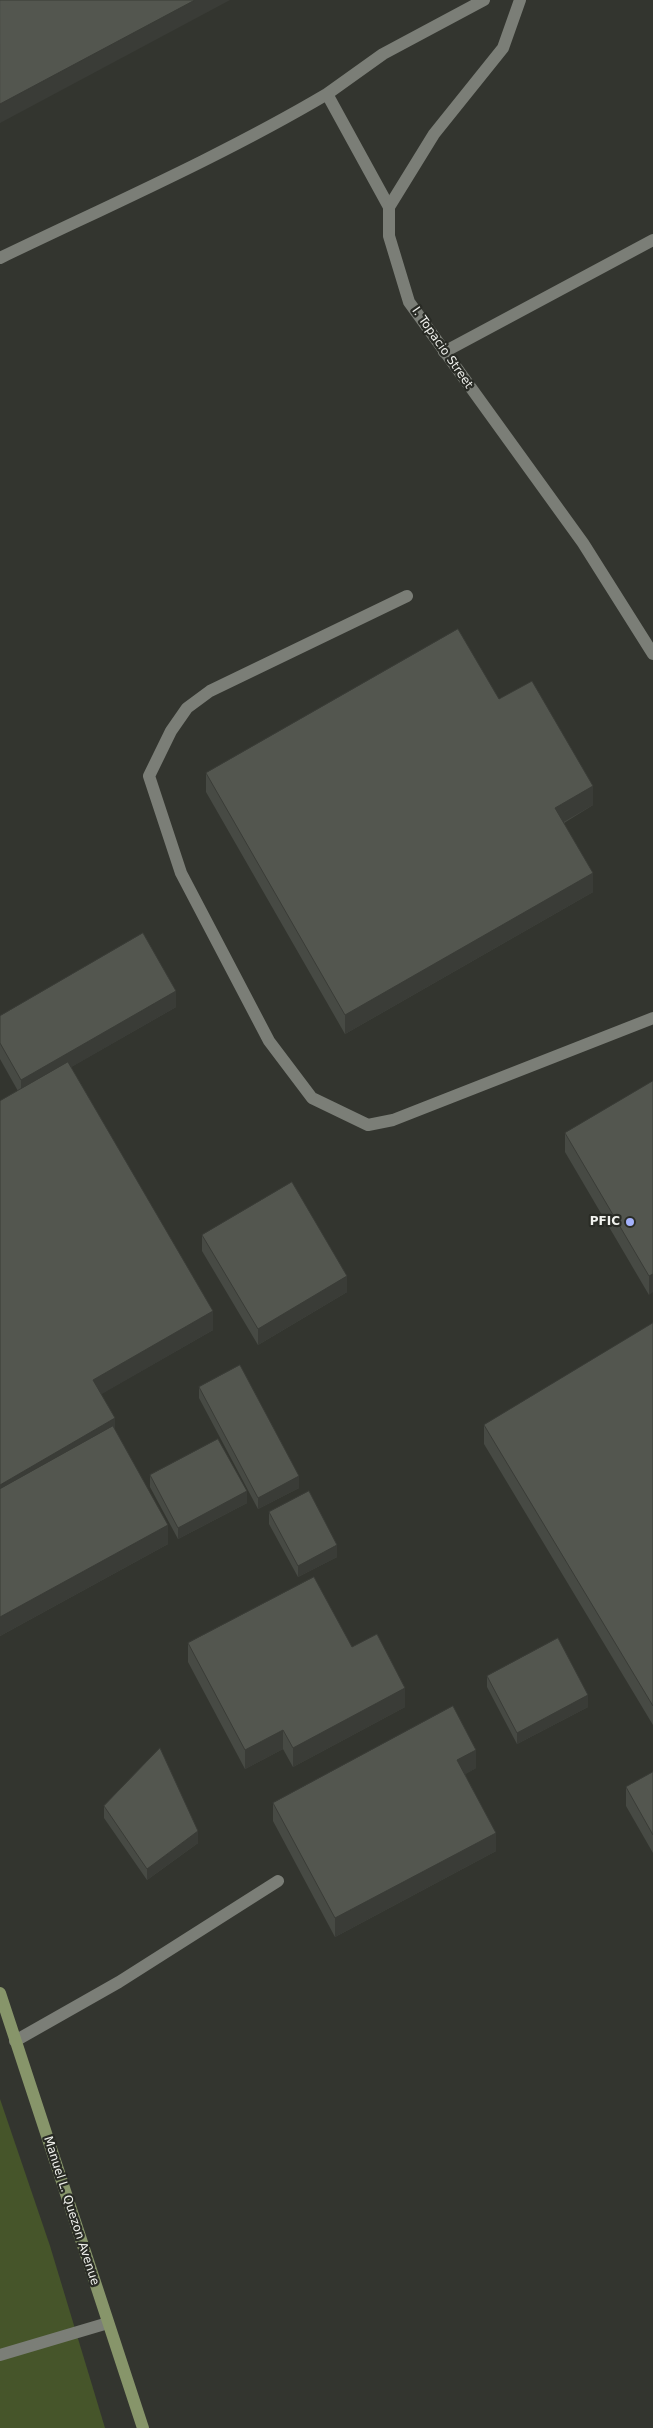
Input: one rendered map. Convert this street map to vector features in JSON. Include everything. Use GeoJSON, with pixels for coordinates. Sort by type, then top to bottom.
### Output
{"type":"FeatureCollection","features":[{"type":"Feature","properties":{"kind":"street"},"geometry":{"type":"LineString","coordinates":[[0,258],[276,124],[327,94],[384,54],[484,0]]}},
{"type":"Feature","properties":{"kind":"street"},"geometry":{"type":"LineString","coordinates":[[327,94],[389,207],[434,134],[503,48],[520,0]]}},
{"type":"Feature","properties":{"kind":"street","name":"I. Topacio Street"},"geometry":{"type":"LineString","coordinates":[[389,207],[389,236],[409,302],[583,543],[653,654]]}},
{"type":"Feature","properties":{"kind":"street"},"geometry":{"type":"LineString","coordinates":[[444,352],[653,240]]}},
{"type":"Feature","properties":{"kind":"street"},"geometry":{"type":"LineString","coordinates":[[407,596],[210,691],[187,708],[171,732],[149,776],[181,873],[270,1041],[312,1098],[368,1125],[393,1120],[653,1018]]}},
{"type":"Feature","properties":{"kind":"street"},"geometry":{"type":"LineString","coordinates":[[16,2041],[119,1982],[278,1882]]}},
{"type":"Feature","properties":{"kind":"street","name":"Manuel L. Quezon Avenue"},"geometry":{"type":"LineString","coordinates":[[0,1993],[143,2428]]}},
{"type":"Feature","properties":{"kind":"street"},"geometry":{"type":"LineString","coordinates":[[0,2355],[108,2323]]}},
{"type":"Feature","properties":{"kind":"green space"},"geometry":{"type":"Polygon","coordinates":[[[0,2099],[50,2246],[105,2428],[0,2428],[0,2099]]]}},
{"type":"Feature","properties":{"kind":"building"},"geometry":{"type":"Polygon","coordinates":[[[0,0],[195,0],[0,104],[0,0]]]}},
{"type":"Feature","properties":{"kind":"building"},"geometry":{"type":"Polygon","coordinates":[[[458,629],[499,699],[532,681],[593,786],[555,808],[593,873],[345,1015],[206,773],[458,629]]]}},
{"type":"Feature","properties":{"kind":"building"},"geometry":{"type":"Polygon","coordinates":[[[143,933],[176,991],[21,1080],[0,1043],[0,1016],[143,933]]]}},
{"type":"Feature","properties":{"kind":"building"},"geometry":{"type":"Polygon","coordinates":[[[68,1062],[213,1311],[93,1380],[115,1418],[0,1485],[0,1101],[68,1062]]]}},
{"type":"Feature","properties":{"kind":"building","name":"PFIC"},"geometry":{"type":"Polygon","coordinates":[[[653,1081],[653,1274],[649,1276],[565,1133],[653,1081]]]}},
{"type":"Feature","properties":{"kind":"building"},"geometry":{"type":"Polygon","coordinates":[[[292,1182],[347,1276],[258,1329],[202,1235],[292,1182]]]}},
{"type":"Feature","properties":{"kind":"building"},"geometry":{"type":"Polygon","coordinates":[[[653,1323],[653,1706],[484,1425],[653,1323]]]}},
{"type":"Feature","properties":{"kind":"building"},"geometry":{"type":"Polygon","coordinates":[[[240,1365],[299,1476],[258,1498],[199,1387],[240,1365]]]}},
{"type":"Feature","properties":{"kind":"building"},"geometry":{"type":"Polygon","coordinates":[[[113,1426],[168,1525],[0,1617],[0,1489],[113,1426]]]}},
{"type":"Feature","properties":{"kind":"building"},"geometry":{"type":"Polygon","coordinates":[[[218,1439],[247,1491],[178,1528],[150,1475],[218,1439]]]}},
{"type":"Feature","properties":{"kind":"building"},"geometry":{"type":"Polygon","coordinates":[[[309,1491],[337,1545],[298,1566],[269,1512],[309,1491]]]}},
{"type":"Feature","properties":{"kind":"building"},"geometry":{"type":"Polygon","coordinates":[[[314,1577],[352,1647],[377,1634],[405,1688],[293,1748],[283,1730],[245,1750],[188,1643],[314,1577]]]}},
{"type":"Feature","properties":{"kind":"building"},"geometry":{"type":"Polygon","coordinates":[[[558,1638],[588,1695],[517,1733],[487,1676],[558,1638]]]}},
{"type":"Feature","properties":{"kind":"building"},"geometry":{"type":"Polygon","coordinates":[[[453,1706],[476,1750],[457,1760],[496,1833],[335,1918],[273,1803],[453,1706]]]}},
{"type":"Feature","properties":{"kind":"building"},"geometry":{"type":"Polygon","coordinates":[[[160,1748],[198,1831],[147,1869],[104,1806],[160,1748]]]}},
{"type":"Feature","properties":{"kind":"building"},"geometry":{"type":"Polygon","coordinates":[[[653,1772],[653,1835],[626,1787],[653,1772]]]}},
{"type":"Feature","properties":{"kind":"place","name":"PFIC"},"geometry":{"type":"Point","coordinates":[630,1222]}}]}
